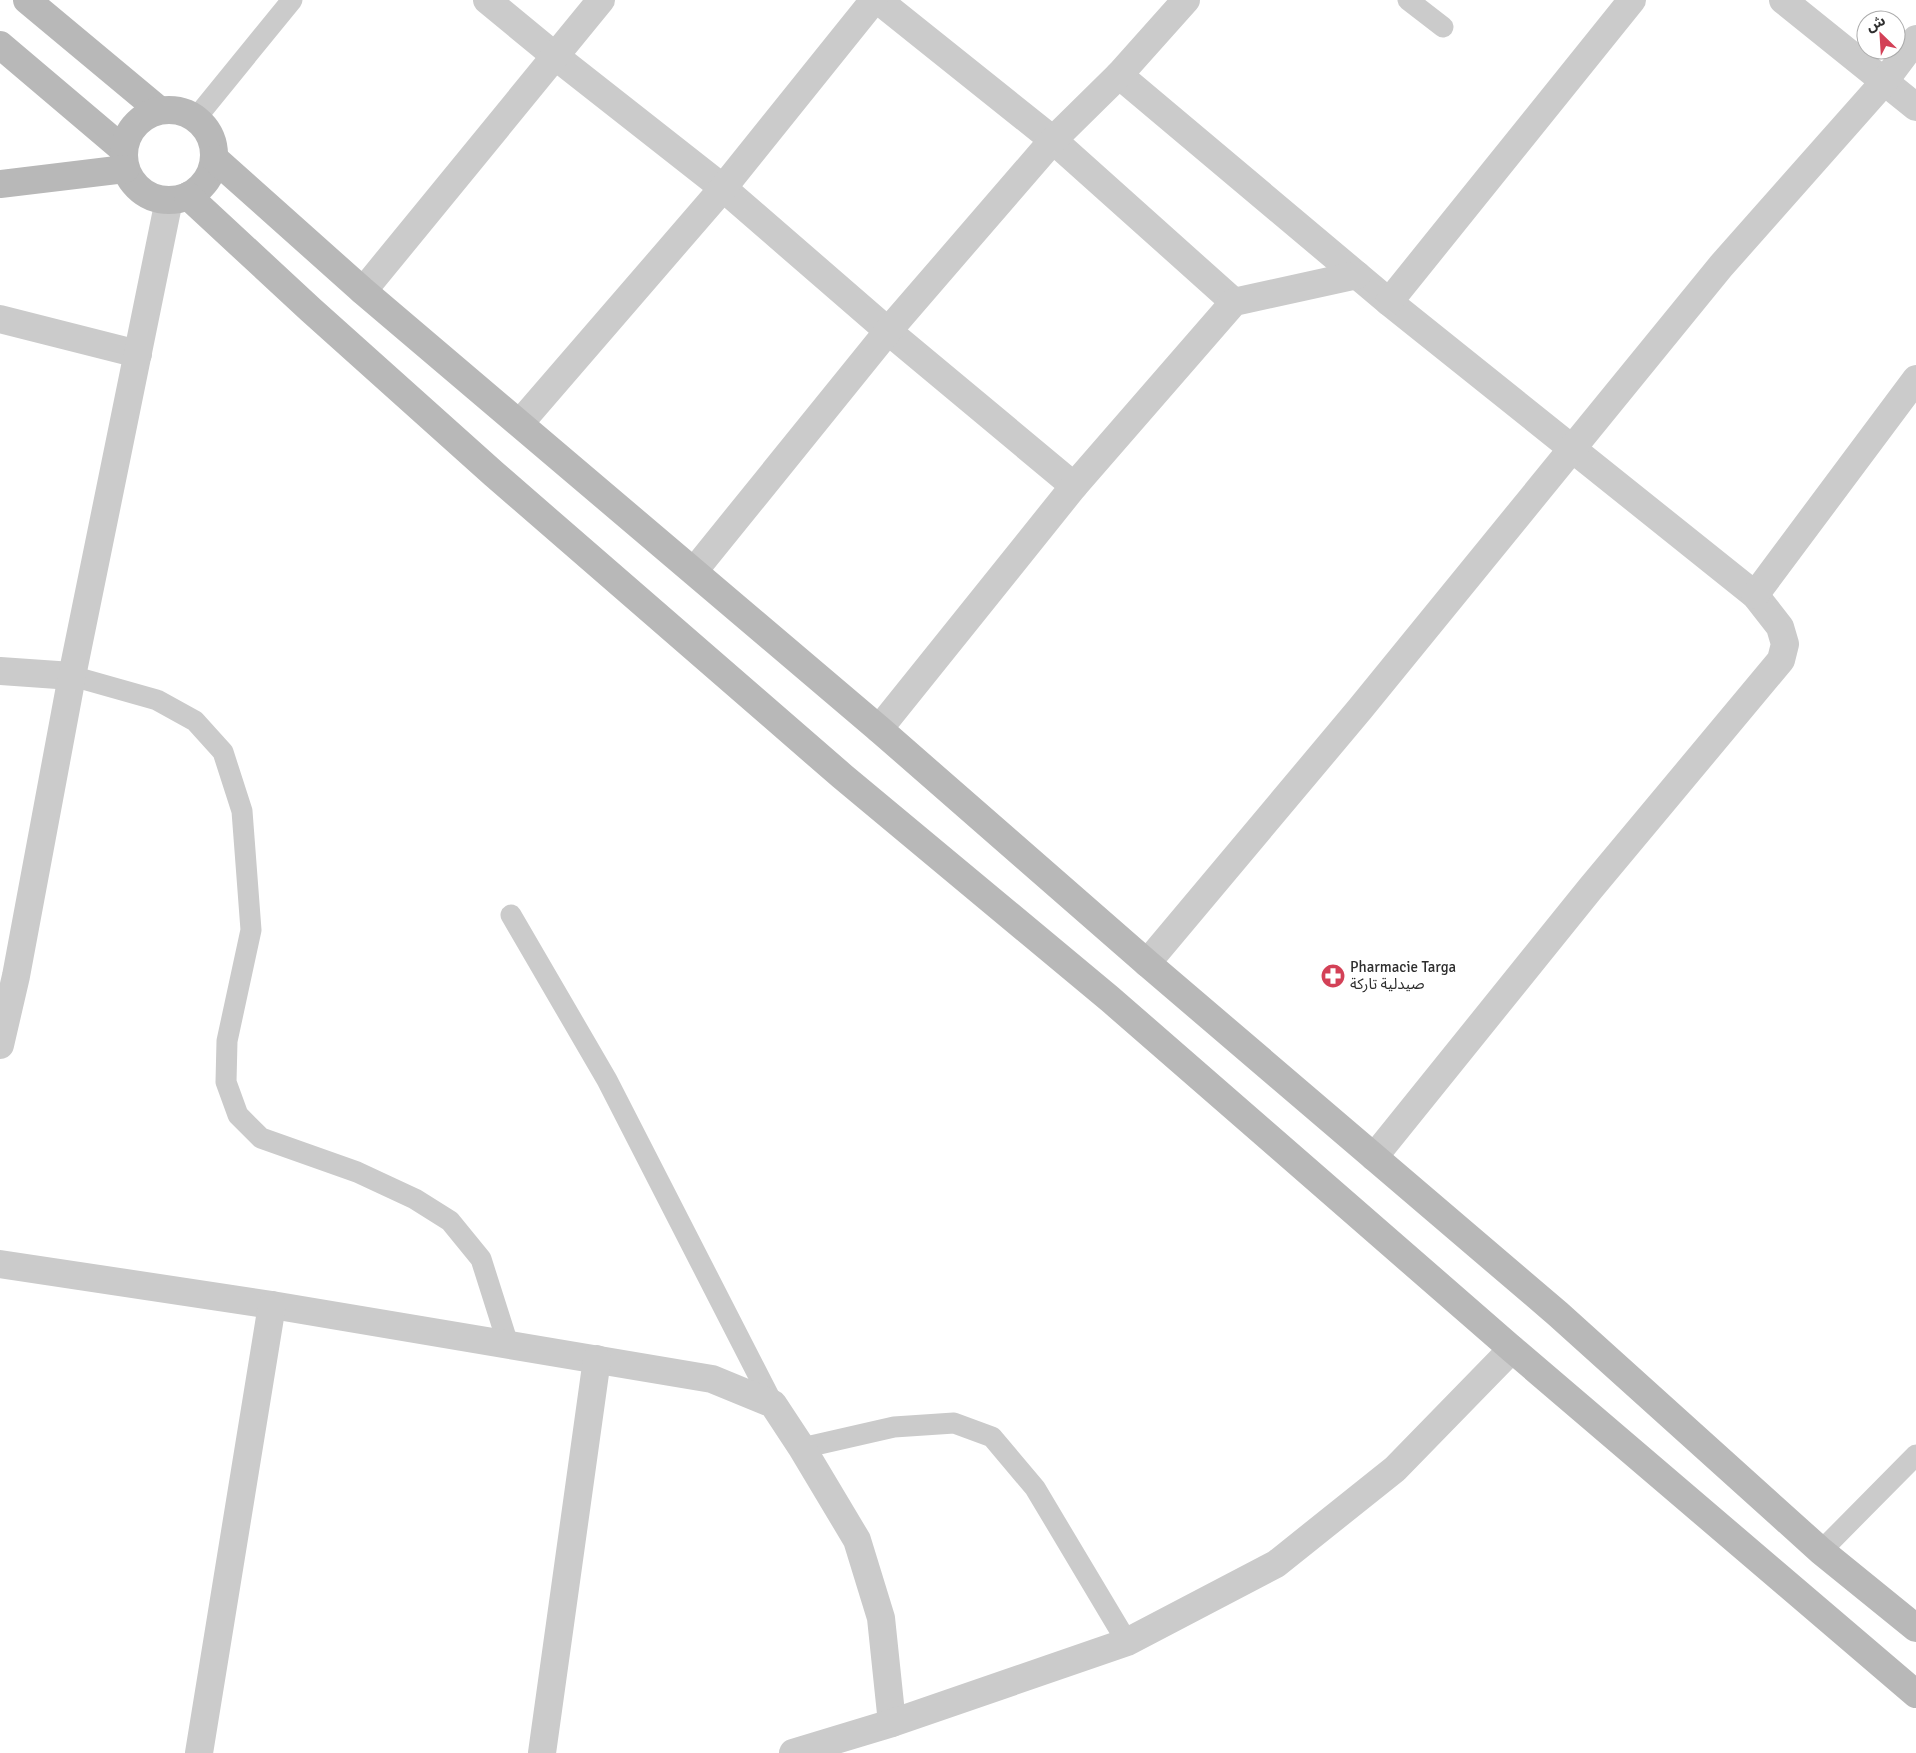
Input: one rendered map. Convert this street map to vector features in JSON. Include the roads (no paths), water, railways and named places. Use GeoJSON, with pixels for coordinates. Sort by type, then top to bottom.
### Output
{"type":"FeatureCollection","features":[{"type":"Feature","properties":{"kind":"street"},"geometry":{"type":"LineString","coordinates":[[27,0],[159,110]]}},
{"type":"Feature","properties":{"kind":"street"},"geometry":{"type":"LineString","coordinates":[[487,0],[723,188],[888,331],[1074,486]]}},
{"type":"Feature","properties":{"kind":"street"},"geometry":{"type":"LineString","coordinates":[[363,291],[601,0]]}},
{"type":"Feature","properties":{"kind":"street"},"geometry":{"type":"LineString","coordinates":[[520,423],[723,188],[874,0]]}},
{"type":"Feature","properties":{"kind":"street"},"geometry":{"type":"LineString","coordinates":[[878,0],[1053,140],[1234,302]]}},
{"type":"Feature","properties":{"kind":"street"},"geometry":{"type":"LineString","coordinates":[[694,571],[888,331],[1053,140],[1118,76],[1186,0]]}},
{"type":"Feature","properties":{"kind":"street"},"geometry":{"type":"LineString","coordinates":[[1389,302],[1632,0]]}},
{"type":"Feature","properties":{"kind":"street"},"geometry":{"type":"LineString","coordinates":[[1783,0],[1916,106]]}},
{"type":"Feature","properties":{"kind":"street"},"geometry":{"type":"LineString","coordinates":[[1147,963],[1360,709],[1574,449],[1721,266],[1884,82],[1916,39]]}},
{"type":"Feature","properties":{"kind":"street"},"geometry":{"type":"LineString","coordinates":[[0,45],[124,159],[135,185],[150,196],[179,198],[206,181],[215,159],[211,136],[196,118],[179,110],[159,110],[142,118],[129,132],[124,159]]}},
{"type":"Feature","properties":{"kind":"street"},"geometry":{"type":"LineString","coordinates":[[1118,76],[1389,302],[1755,595],[1780,627],[1785,644],[1781,660],[1590,889],[1374,1157]]}},
{"type":"Feature","properties":{"kind":"street"},"geometry":{"type":"LineString","coordinates":[[0,184],[124,159]]}},
{"type":"Feature","properties":{"kind":"street"},"geometry":{"type":"LineString","coordinates":[[215,159],[363,291],[694,571],[1147,963],[1558,1314],[1821,1551],[1916,1628]]}},
{"type":"Feature","properties":{"kind":"street"},"geometry":{"type":"LineString","coordinates":[[0,1045],[16,976],[72,676],[138,354],[179,198]]}},
{"type":"Feature","properties":{"kind":"street"},"geometry":{"type":"LineString","coordinates":[[179,198],[333,329],[842,776],[1110,999],[1512,1349],[1916,1694]]}},
{"type":"Feature","properties":{"kind":"street"},"geometry":{"type":"LineString","coordinates":[[878,729],[1074,486],[1234,302],[1357,275]]}},
{"type":"Feature","properties":{"kind":"street"},"geometry":{"type":"LineString","coordinates":[[0,319],[138,354]]}},
{"type":"Feature","properties":{"kind":"street"},"geometry":{"type":"LineString","coordinates":[[1755,595],[1916,380]]}},
{"type":"Feature","properties":{"kind":"street"},"geometry":{"type":"LineString","coordinates":[[0,670],[72,676]]}},
{"type":"Feature","properties":{"kind":"street"},"geometry":{"type":"LineString","coordinates":[[0,1264],[272,1305],[597,1358],[712,1379],[773,1404],[802,1448],[857,1540],[881,1618],[892,1724]]}},
{"type":"Feature","properties":{"kind":"street"},"geometry":{"type":"LineString","coordinates":[[198,1753],[272,1305]]}},
{"type":"Feature","properties":{"kind":"street"},"geometry":{"type":"LineString","coordinates":[[794,1753],[892,1724],[1127,1642],[1276,1564],[1395,1469],[1512,1349]]}},
{"type":"Feature","properties":{"kind":"street"},"geometry":{"type":"LineString","coordinates":[[542,1753],[597,1358]]}},
{"type":"Feature","properties":{"kind":"lane"},"geometry":{"type":"LineString","coordinates":[[196,118],[292,0]]}},
{"type":"Feature","properties":{"kind":"lane"},"geometry":{"type":"LineString","coordinates":[[1408,0],[1443,27]]}},
{"type":"Feature","properties":{"kind":"lane"},"geometry":{"type":"LineString","coordinates":[[72,676],[157,700],[195,721],[223,752],[242,811],[251,930],[227,1041],[226,1082],[238,1115],[261,1138],[357,1172],[415,1199],[450,1221],[481,1260],[508,1344]]}},
{"type":"Feature","properties":{"kind":"lane"},"geometry":{"type":"LineString","coordinates":[[511,915],[607,1080],[773,1404]]}},
{"type":"Feature","properties":{"kind":"lane"},"geometry":{"type":"LineString","coordinates":[[802,1448],[894,1427],[954,1423],[992,1436],[1035,1488],[1127,1642]]}},
{"type":"Feature","properties":{"kind":"lane"},"geometry":{"type":"LineString","coordinates":[[1821,1551],[1916,1455]]}},
{"type":"Feature","properties":{"kind":"place","name":"Pharmacie Targa صيدلية تاركة"},"geometry":{"type":"Point","coordinates":[1333,976]}}]}
